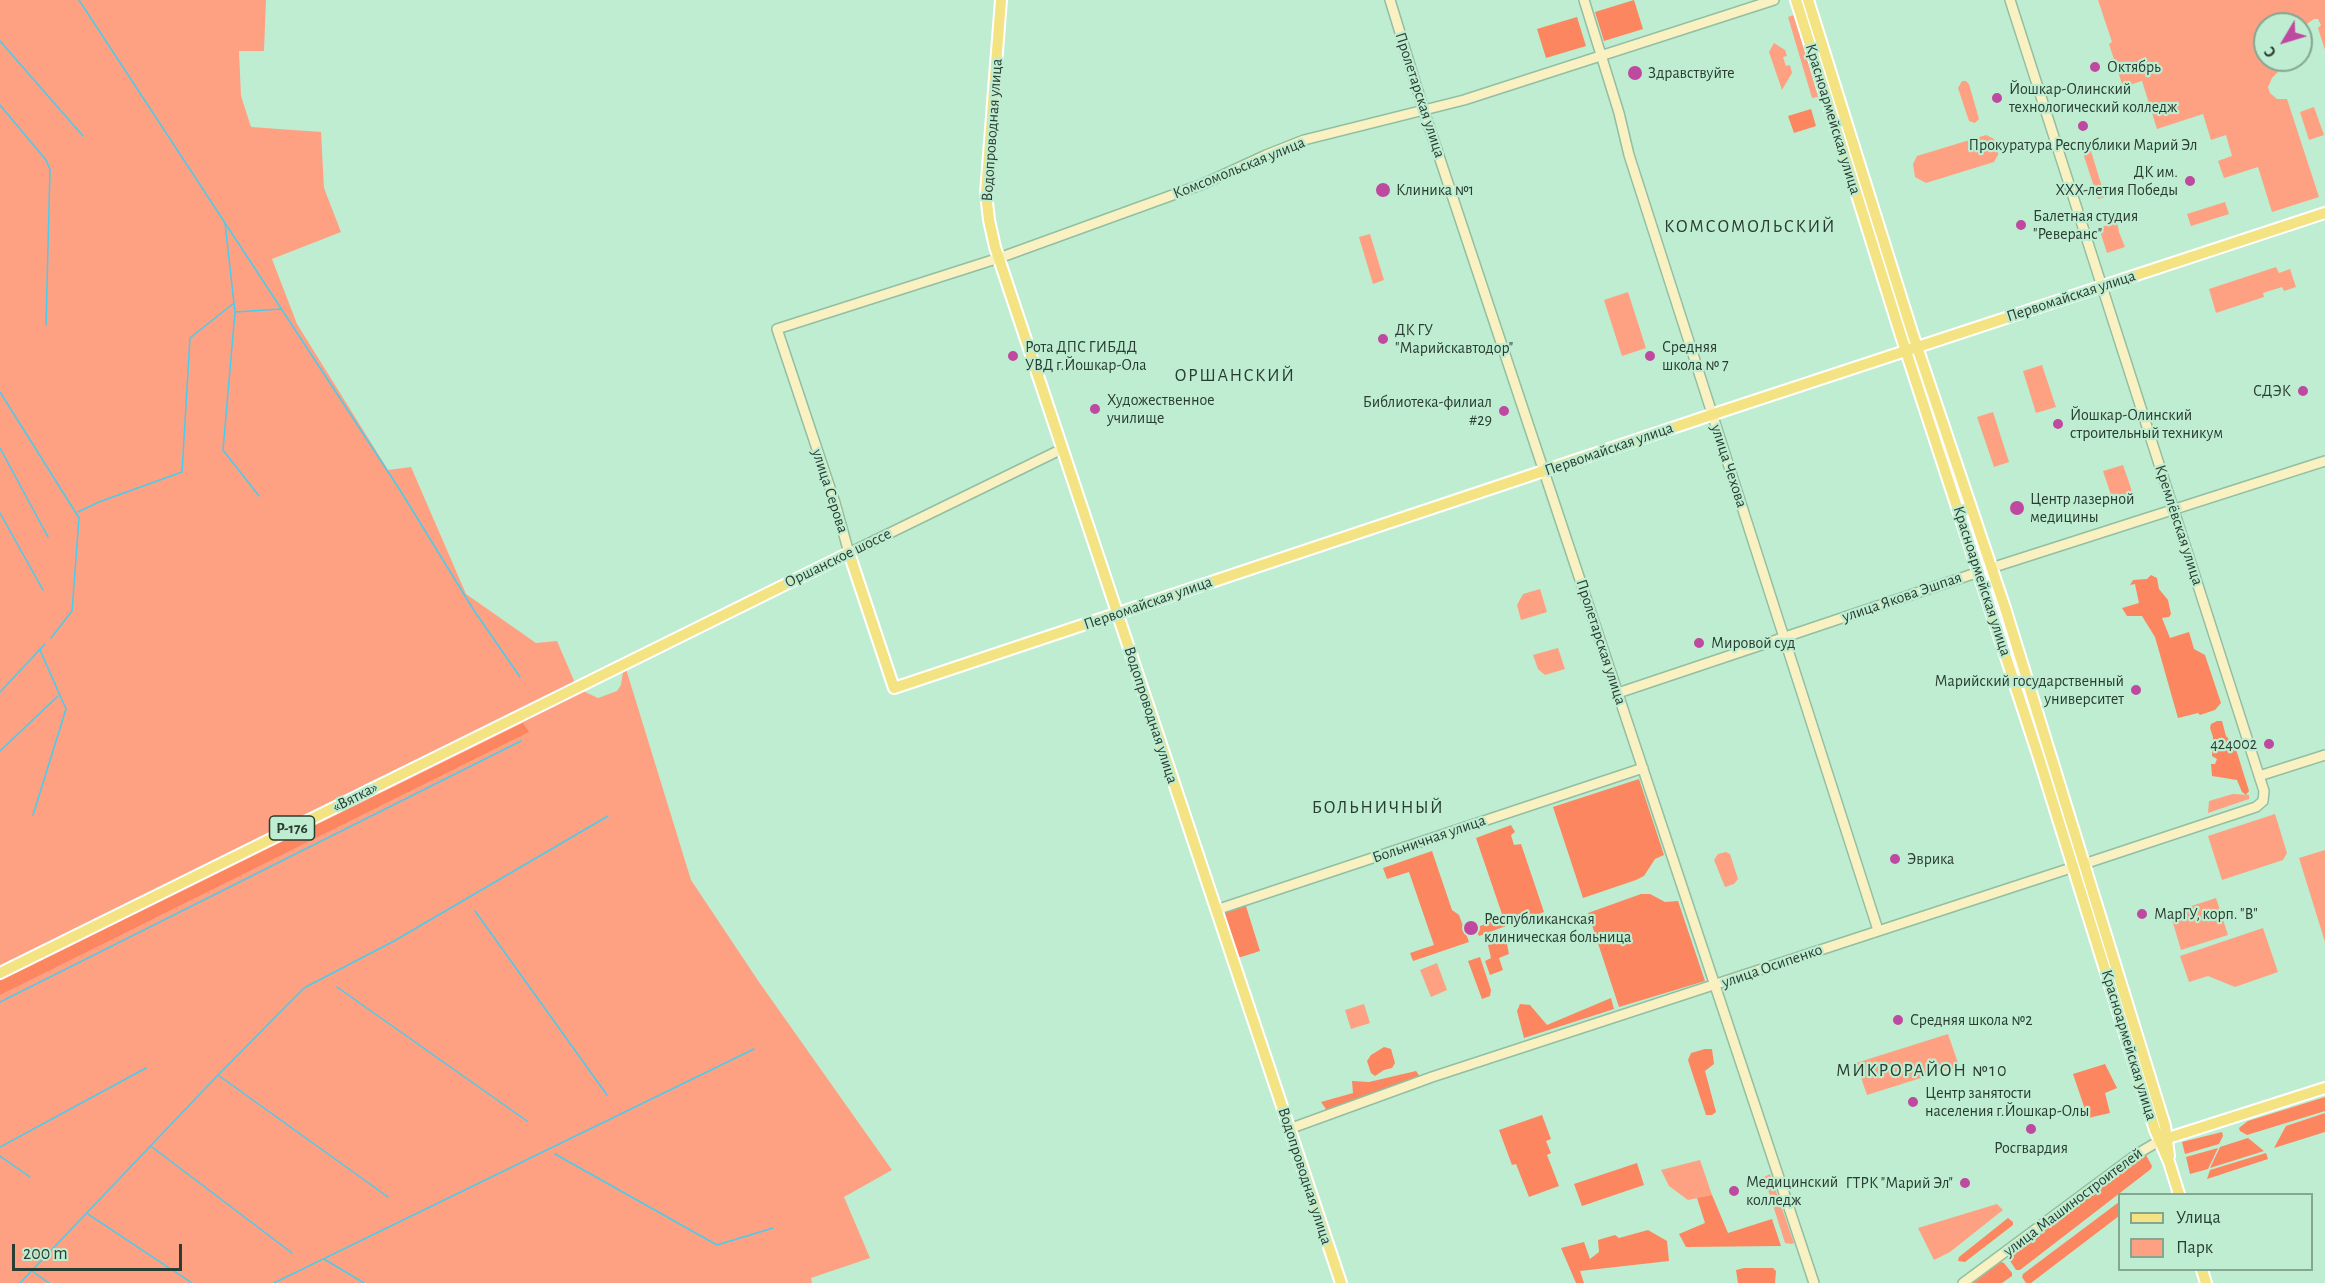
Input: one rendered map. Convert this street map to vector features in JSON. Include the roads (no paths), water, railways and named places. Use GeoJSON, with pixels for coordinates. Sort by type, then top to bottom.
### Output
{"type":"FeatureCollection","features":[{"type":"Feature","properties":{"kind":"main road","name":"Водопроводная улица"},"geometry":{"type":"LineString","coordinates":[[1001,0],[986,193],[989,220],[999,258],[1341,1283]]}},
{"type":"Feature","properties":{"kind":"main road","name":"Красноармейская улица"},"geometry":{"type":"LineString","coordinates":[[1796,0],[1912,349],[1991,568],[2179,1193]]}},
{"type":"Feature","properties":{"kind":"main road","name":"Красноармейская улица"},"geometry":{"type":"LineString","coordinates":[[1808,0],[1979,572],[2079,865]]}},
{"type":"Feature","properties":{"kind":"main road","name":"Первомайская улица"},"geometry":{"type":"LineString","coordinates":[[894,688],[1544,470],[2325,213]]}},
{"type":"Feature","properties":{"kind":"main road","name":"Оршанское шоссе"},"geometry":{"type":"LineString","coordinates":[[614,669],[849,553]]}},
{"type":"Feature","properties":{"kind":"main road","name":"улица Серова"},"geometry":{"type":"LineString","coordinates":[[849,553],[894,688]]}},
{"type":"Feature","properties":{"kind":"main road","name":"улица Якова Эшпая"},"geometry":{"type":"LineString","coordinates":[[1979,572],[1991,568]]}},
{"type":"Feature","properties":{"kind":"main road","name":"«Вятка»"},"geometry":{"type":"LineString","coordinates":[[0,973],[614,669]]}},
{"type":"Feature","properties":{"kind":"main road","name":"улица Машиностроителей"},"geometry":{"type":"LineString","coordinates":[[2164,1139],[2325,1088]]}},
{"type":"Feature","properties":{"kind":"street","name":"Пролетарская улица"},"geometry":{"type":"LineString","coordinates":[[1390,0],[1424,111],[1814,1283]]}},
{"type":"Feature","properties":{"kind":"street","name":"улица Чехова"},"geometry":{"type":"LineString","coordinates":[[1584,0],[1619,113],[1629,155],[1878,930]]}},
{"type":"Feature","properties":{"kind":"street","name":"Комсомольская улица"},"geometry":{"type":"LineString","coordinates":[[777,329],[999,258],[1203,184],[1285,147],[1464,100],[1774,0]]}},
{"type":"Feature","properties":{"kind":"street","name":"Кремлёвская улица"},"geometry":{"type":"LineString","coordinates":[[2010,0],[2259,776],[2264,797],[2261,804],[2256,807]]}},
{"type":"Feature","properties":{"kind":"street","name":"улица Серова"},"geometry":{"type":"LineString","coordinates":[[777,329],[835,503],[849,553]]}},
{"type":"Feature","properties":{"kind":"street","name":"Оршанское шоссе"},"geometry":{"type":"LineString","coordinates":[[849,553],[1062,449]]}},
{"type":"Feature","properties":{"kind":"street","name":"улица Якова Эшпая"},"geometry":{"type":"LineString","coordinates":[[1991,568],[2325,461]]}},
{"type":"Feature","properties":{"kind":"street","name":"улица Якова Эшпая"},"geometry":{"type":"LineString","coordinates":[[1618,693],[1979,572]]}},
{"type":"Feature","properties":{"kind":"street"},"geometry":{"type":"LineString","coordinates":[[2259,776],[2325,755]]}},
{"type":"Feature","properties":{"kind":"street","name":"Больничная улица"},"geometry":{"type":"LineString","coordinates":[[1216,910],[1643,768]]}},
{"type":"Feature","properties":{"kind":"street","name":"улица Осипенко"},"geometry":{"type":"LineString","coordinates":[[1289,1129],[1432,1077],[2256,807]]}},
{"type":"Feature","properties":{"kind":"street","name":"улица Машиностроителей"},"geometry":{"type":"LineString","coordinates":[[1963,1283],[2137,1154],[2164,1139]]}},
{"type":"Feature","properties":{"kind":"waterway"},"geometry":{"type":"LineString","coordinates":[[79,0],[400,490],[473,609],[520,677]]}},
{"type":"Feature","properties":{"kind":"waterway"},"geometry":{"type":"LineString","coordinates":[[0,41],[83,136]]}},
{"type":"Feature","properties":{"kind":"waterway"},"geometry":{"type":"LineString","coordinates":[[0,105],[46,160],[50,169],[46,325]]}},
{"type":"Feature","properties":{"kind":"waterway"},"geometry":{"type":"LineString","coordinates":[[225,223],[235,312],[223,450],[259,496]]}},
{"type":"Feature","properties":{"kind":"waterway"},"geometry":{"type":"LineString","coordinates":[[78,512],[182,472],[190,338],[234,303]]}},
{"type":"Feature","properties":{"kind":"waterway"},"geometry":{"type":"LineString","coordinates":[[235,312],[281,309]]}},
{"type":"Feature","properties":{"kind":"waterway"},"geometry":{"type":"LineString","coordinates":[[0,392],[79,518],[72,611],[51,638]]}},
{"type":"Feature","properties":{"kind":"waterway"},"geometry":{"type":"LineString","coordinates":[[0,448],[48,537]]}},
{"type":"Feature","properties":{"kind":"waterway"},"geometry":{"type":"LineString","coordinates":[[0,513],[43,590]]}},
{"type":"Feature","properties":{"kind":"waterway"},"geometry":{"type":"LineString","coordinates":[[0,692],[45,644]]}},
{"type":"Feature","properties":{"kind":"waterway"},"geometry":{"type":"LineString","coordinates":[[33,815],[66,709],[40,650]]}},
{"type":"Feature","properties":{"kind":"waterway"},"geometry":{"type":"LineString","coordinates":[[0,751],[58,696]]}},
{"type":"Feature","properties":{"kind":"waterway"},"geometry":{"type":"LineString","coordinates":[[0,1002],[521,741]]}},
{"type":"Feature","properties":{"kind":"waterway"},"geometry":{"type":"LineString","coordinates":[[20,1283],[304,988],[394,941],[608,816]]}},
{"type":"Feature","properties":{"kind":"waterway"},"geometry":{"type":"LineString","coordinates":[[475,911],[607,1095]]}},
{"type":"Feature","properties":{"kind":"waterway"},"geometry":{"type":"LineString","coordinates":[[337,987],[527,1121]]}},
{"type":"Feature","properties":{"kind":"waterway"},"geometry":{"type":"LineString","coordinates":[[274,1283],[754,1049]]}},
{"type":"Feature","properties":{"kind":"waterway"},"geometry":{"type":"LineString","coordinates":[[0,1147],[146,1068]]}},
{"type":"Feature","properties":{"kind":"waterway"},"geometry":{"type":"LineString","coordinates":[[218,1075],[388,1197]]}},
{"type":"Feature","properties":{"kind":"waterway"},"geometry":{"type":"LineString","coordinates":[[152,1147],[292,1253]]}},
{"type":"Feature","properties":{"kind":"waterway"},"geometry":{"type":"LineString","coordinates":[[555,1154],[717,1245],[773,1228]]}},
{"type":"Feature","properties":{"kind":"waterway"},"geometry":{"type":"LineString","coordinates":[[0,1156],[30,1177]]}},
{"type":"Feature","properties":{"kind":"waterway"},"geometry":{"type":"LineString","coordinates":[[88,1214],[192,1283]]}},
{"type":"Feature","properties":{"kind":"waterway"},"geometry":{"type":"LineString","coordinates":[[324,1259],[364,1283]]}},
{"type":"Feature","properties":{"kind":"waterway"},"geometry":{"type":"LineString","coordinates":[[32,1271],[49,1283]]}},
{"type":"Feature","properties":{"kind":"place","name":"Октябрь"},"geometry":{"type":"Point","coordinates":[2095,67]}},
{"type":"Feature","properties":{"kind":"place","name":"Здравствуйте"},"geometry":{"type":"Point","coordinates":[1635,73]}},
{"type":"Feature","properties":{"kind":"place","name":"Йошкар-Олинский технологический колледж"},"geometry":{"type":"Point","coordinates":[1997,98]}},
{"type":"Feature","properties":{"kind":"place","name":"Прокуратура Республики Марий Эл"},"geometry":{"type":"Point","coordinates":[2083,126]}},
{"type":"Feature","properties":{"kind":"place","name":"ДК им. ХХХ-летия Победы"},"geometry":{"type":"Point","coordinates":[2190,181]}},
{"type":"Feature","properties":{"kind":"place","name":"Клиника №1"},"geometry":{"type":"Point","coordinates":[1383,190]}},
{"type":"Feature","properties":{"kind":"place","name":"Балетная студия \"Реверанс\""},"geometry":{"type":"Point","coordinates":[2021,225]}},
{"type":"Feature","properties":{"kind":"place","name":"ДК ГУ \"Марийскавтодор\""},"geometry":{"type":"Point","coordinates":[1383,339]}},
{"type":"Feature","properties":{"kind":"place","name":"Рота ДПС ГИБДД УВД г.Йошкар-Ола"},"geometry":{"type":"Point","coordinates":[1013,356]}},
{"type":"Feature","properties":{"kind":"place","name":"Средняя школа № 7"},"geometry":{"type":"Point","coordinates":[1650,356]}},
{"type":"Feature","properties":{"kind":"place","name":"СДЭК"},"geometry":{"type":"Point","coordinates":[2303,391]}},
{"type":"Feature","properties":{"kind":"place","name":"Художественное училище"},"geometry":{"type":"Point","coordinates":[1095,409]}},
{"type":"Feature","properties":{"kind":"place","name":"Библиотека-филиал #29"},"geometry":{"type":"Point","coordinates":[1504,411]}},
{"type":"Feature","properties":{"kind":"place","name":"Йошкар-Олинский строительный техникум"},"geometry":{"type":"Point","coordinates":[2058,424]}},
{"type":"Feature","properties":{"kind":"place","name":"Центр лазерной медицины"},"geometry":{"type":"Point","coordinates":[2017,508]}},
{"type":"Feature","properties":{"kind":"place","name":"Мировой суд"},"geometry":{"type":"Point","coordinates":[1699,643]}},
{"type":"Feature","properties":{"kind":"place","name":"Марийский государственный университет"},"geometry":{"type":"Point","coordinates":[2136,690]}},
{"type":"Feature","properties":{"kind":"place","name":"424002"},"geometry":{"type":"Point","coordinates":[2269,744]}},
{"type":"Feature","properties":{"kind":"place","name":"Эврика"},"geometry":{"type":"Point","coordinates":[1895,859]}},
{"type":"Feature","properties":{"kind":"place","name":"МарГУ, корп. \"В\""},"geometry":{"type":"Point","coordinates":[2142,914]}},
{"type":"Feature","properties":{"kind":"place","name":"Республиканская клиническая больница"},"geometry":{"type":"Point","coordinates":[1471,928]}},
{"type":"Feature","properties":{"kind":"place","name":"Средняя школа №2"},"geometry":{"type":"Point","coordinates":[1898,1020]}},
{"type":"Feature","properties":{"kind":"place","name":"Центр занятости населения г.Йошкар-Олы"},"geometry":{"type":"Point","coordinates":[1913,1102]}},
{"type":"Feature","properties":{"kind":"place","name":"Росгвардия"},"geometry":{"type":"Point","coordinates":[2031,1129]}},
{"type":"Feature","properties":{"kind":"place","name":"ГТРК \"Марий Эл\""},"geometry":{"type":"Point","coordinates":[1965,1183]}},
{"type":"Feature","properties":{"kind":"place","name":"Медицинский колледж"},"geometry":{"type":"Point","coordinates":[1734,1191]}},
{"type":"Feature","properties":{"kind":"district","name":"КОМСОМОЛЬСКИЙ"},"geometry":{"type":"Point","coordinates":[1750,227]}},
{"type":"Feature","properties":{"kind":"district","name":"ОРШАНСКИЙ"},"geometry":{"type":"Point","coordinates":[1235,376]}},
{"type":"Feature","properties":{"kind":"district","name":"БОЛЬНИЧНЫЙ"},"geometry":{"type":"Point","coordinates":[1378,808]}},
{"type":"Feature","properties":{"kind":"district","name":"МИКРОРАЙОН №10"},"geometry":{"type":"Point","coordinates":[1922,1071]}}]}
